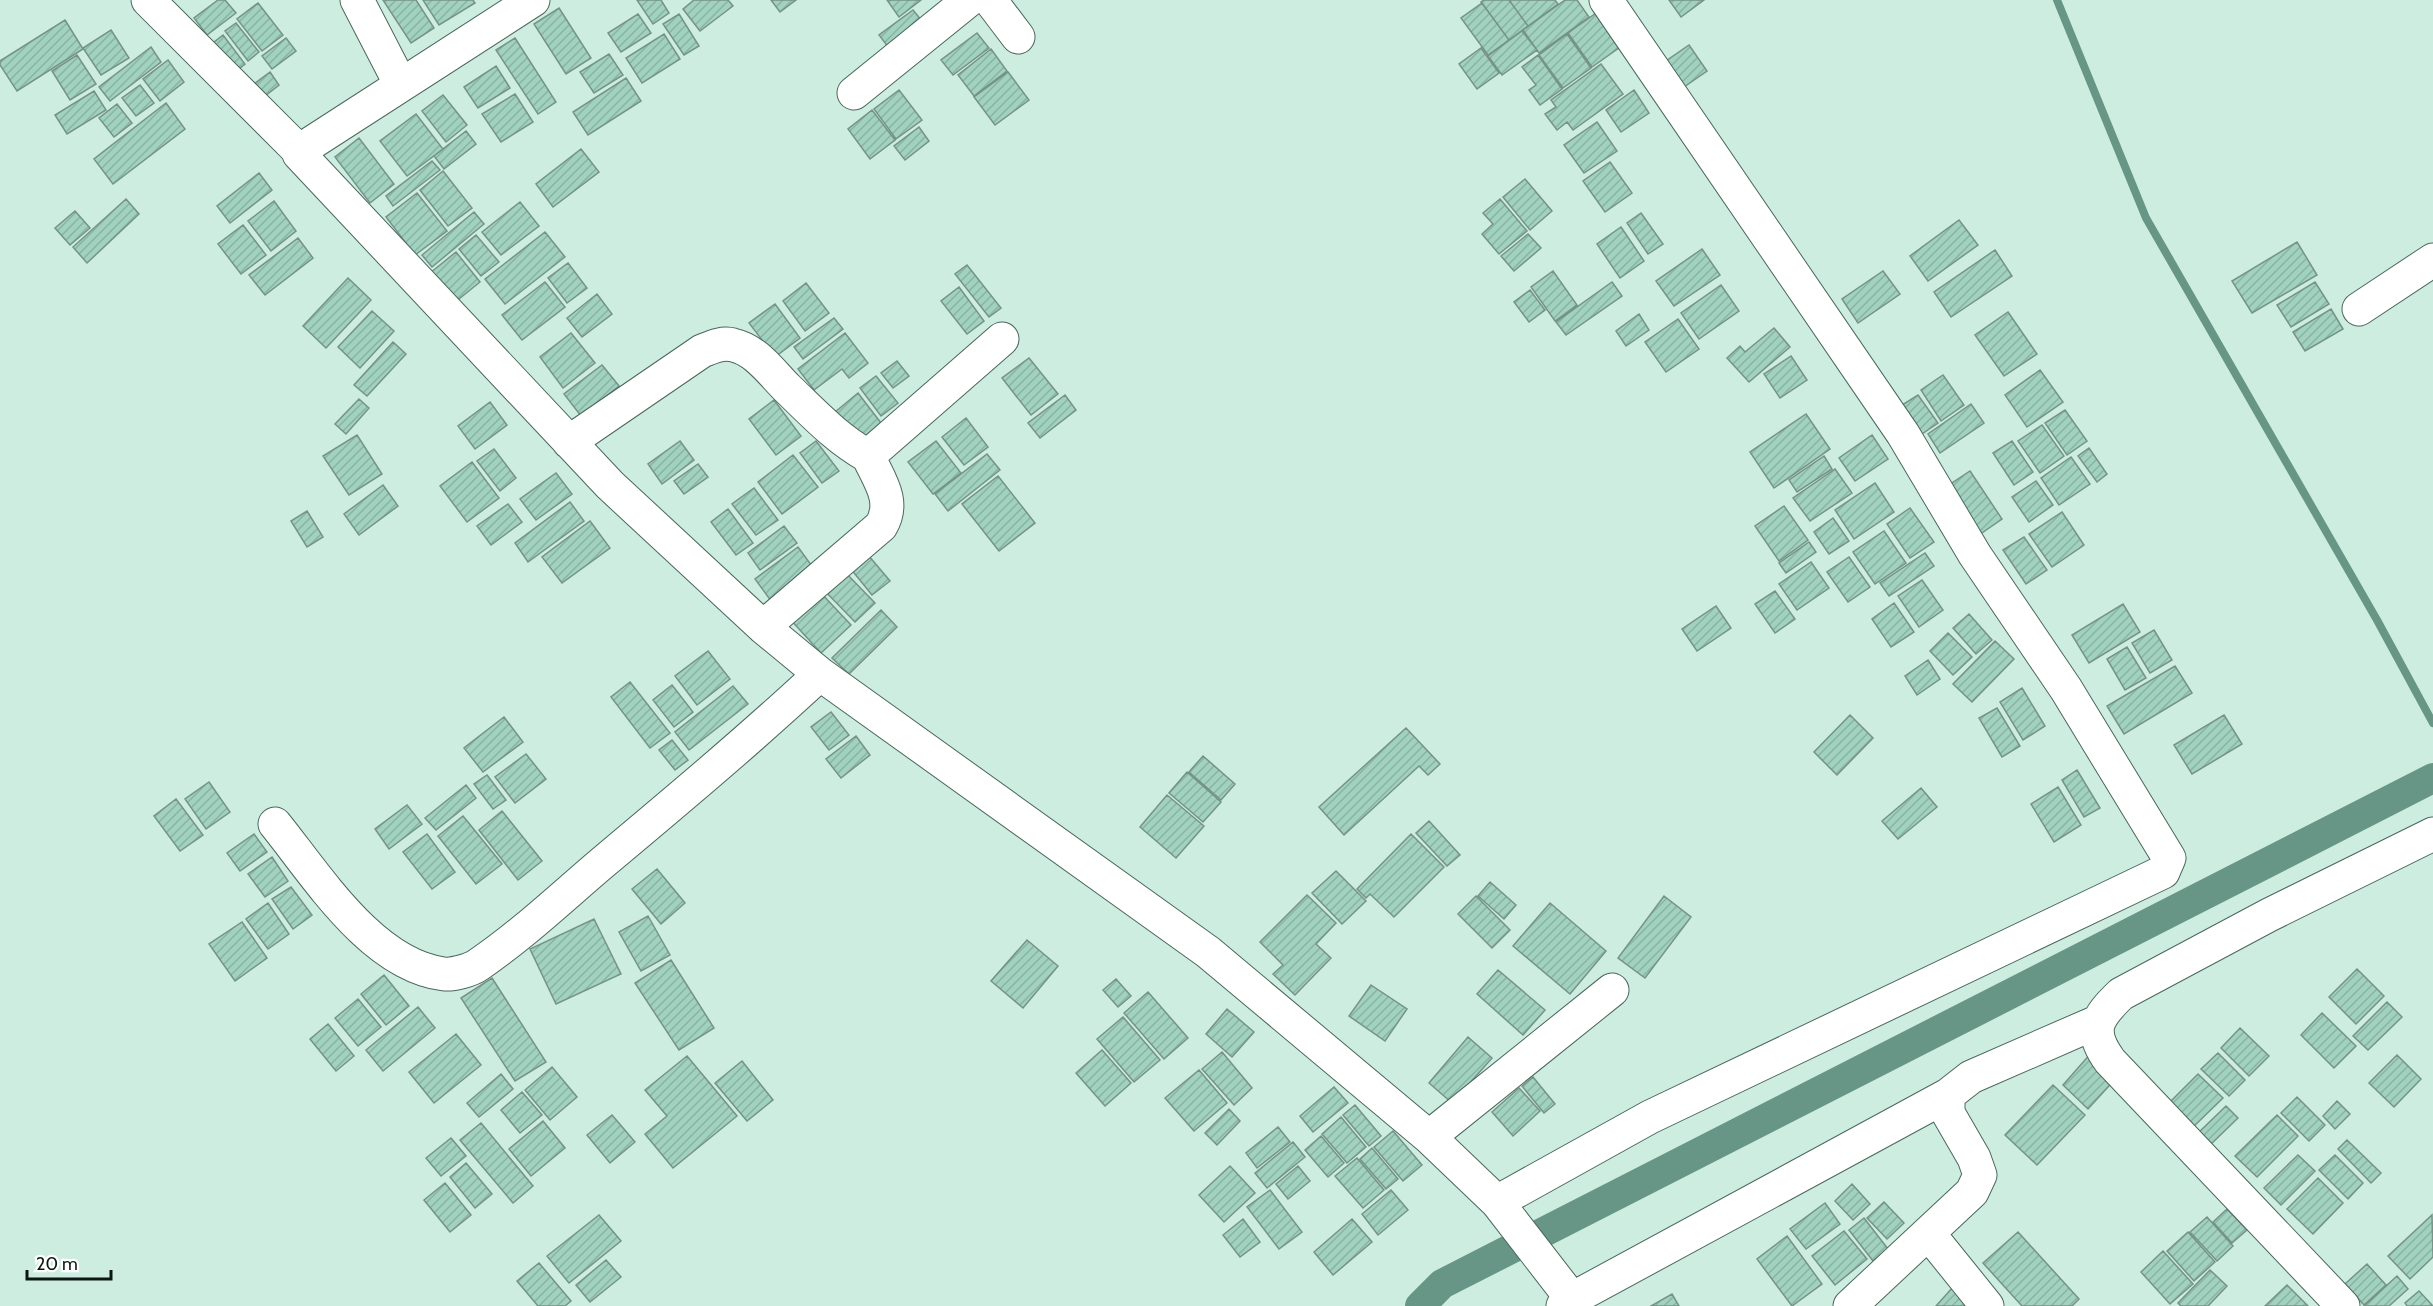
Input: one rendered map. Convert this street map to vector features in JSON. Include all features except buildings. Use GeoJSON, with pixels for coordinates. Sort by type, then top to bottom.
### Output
{"type":"FeatureCollection","features":[{"type":"Feature","properties":{"kind":"street"},"geometry":{"type":"LineString","coordinates":[[148,0],[299,151],[299,154],[610,485],[763,627],[820,674],[1208,952],[1429,1137],[1506,1212],[1566,1296],[1948,1095],[1971,1077],[2097,1022],[2104,1011],[2121,994],[2269,915],[2433,834]]}},
{"type":"Feature","properties":{"kind":"street"},"geometry":{"type":"LineString","coordinates":[[357,0],[401,85]]}},
{"type":"Feature","properties":{"kind":"street"},"geometry":{"type":"LineString","coordinates":[[299,151],[533,0]]}},
{"type":"Feature","properties":{"kind":"street"},"geometry":{"type":"LineString","coordinates":[[854,93],[969,0]]}},
{"type":"Feature","properties":{"kind":"street"},"geometry":{"type":"LineString","coordinates":[[990,0],[1018,37]]}},
{"type":"Feature","properties":{"kind":"street"},"geometry":{"type":"LineString","coordinates":[[1506,1212],[1682,1101],[2163,872],[2169,858],[2066,689],[1975,555],[1903,434],[1606,0]]}},
{"type":"Feature","properties":{"kind":"street"},"geometry":{"type":"LineString","coordinates":[[2359,309],[2433,260]]}},
{"type":"Feature","properties":{"kind":"street"},"geometry":{"type":"LineString","coordinates":[[868,456],[1002,339]]}},
{"type":"Feature","properties":{"kind":"street"},"geometry":{"type":"LineString","coordinates":[[569,442],[702,351],[717,345],[731,344],[755,355],[826,425],[850,446],[868,456],[888,503],[887,515],[881,526],[763,627]]}},
{"type":"Feature","properties":{"kind":"street"},"geometry":{"type":"LineString","coordinates":[[275,824],[355,923],[395,955],[423,970],[447,975],[476,966],[517,934],[749,740],[820,674]]}},
{"type":"Feature","properties":{"kind":"street"},"geometry":{"type":"LineString","coordinates":[[1429,1137],[1612,990]]}},
{"type":"Feature","properties":{"kind":"street"},"geometry":{"type":"LineString","coordinates":[[2097,1022],[2099,1046],[2110,1061],[2343,1306]]}},
{"type":"Feature","properties":{"kind":"street"},"geometry":{"type":"LineString","coordinates":[[1850,1306],[1972,1192],[1980,1175],[1974,1158],[1947,1113],[1948,1095]]}},
{"type":"Feature","properties":{"kind":"street"},"geometry":{"type":"LineString","coordinates":[[1929,1234],[1987,1306]]}},
{"type":"Feature","properties":{"kind":"waterway"},"geometry":{"type":"LineString","coordinates":[[2057,0],[2146,218],[2377,620],[2433,723]]}},
{"type":"Feature","properties":{"kind":"waterway"},"geometry":{"type":"LineString","coordinates":[[1420,1306],[1442,1284],[2433,778]]}}]}
